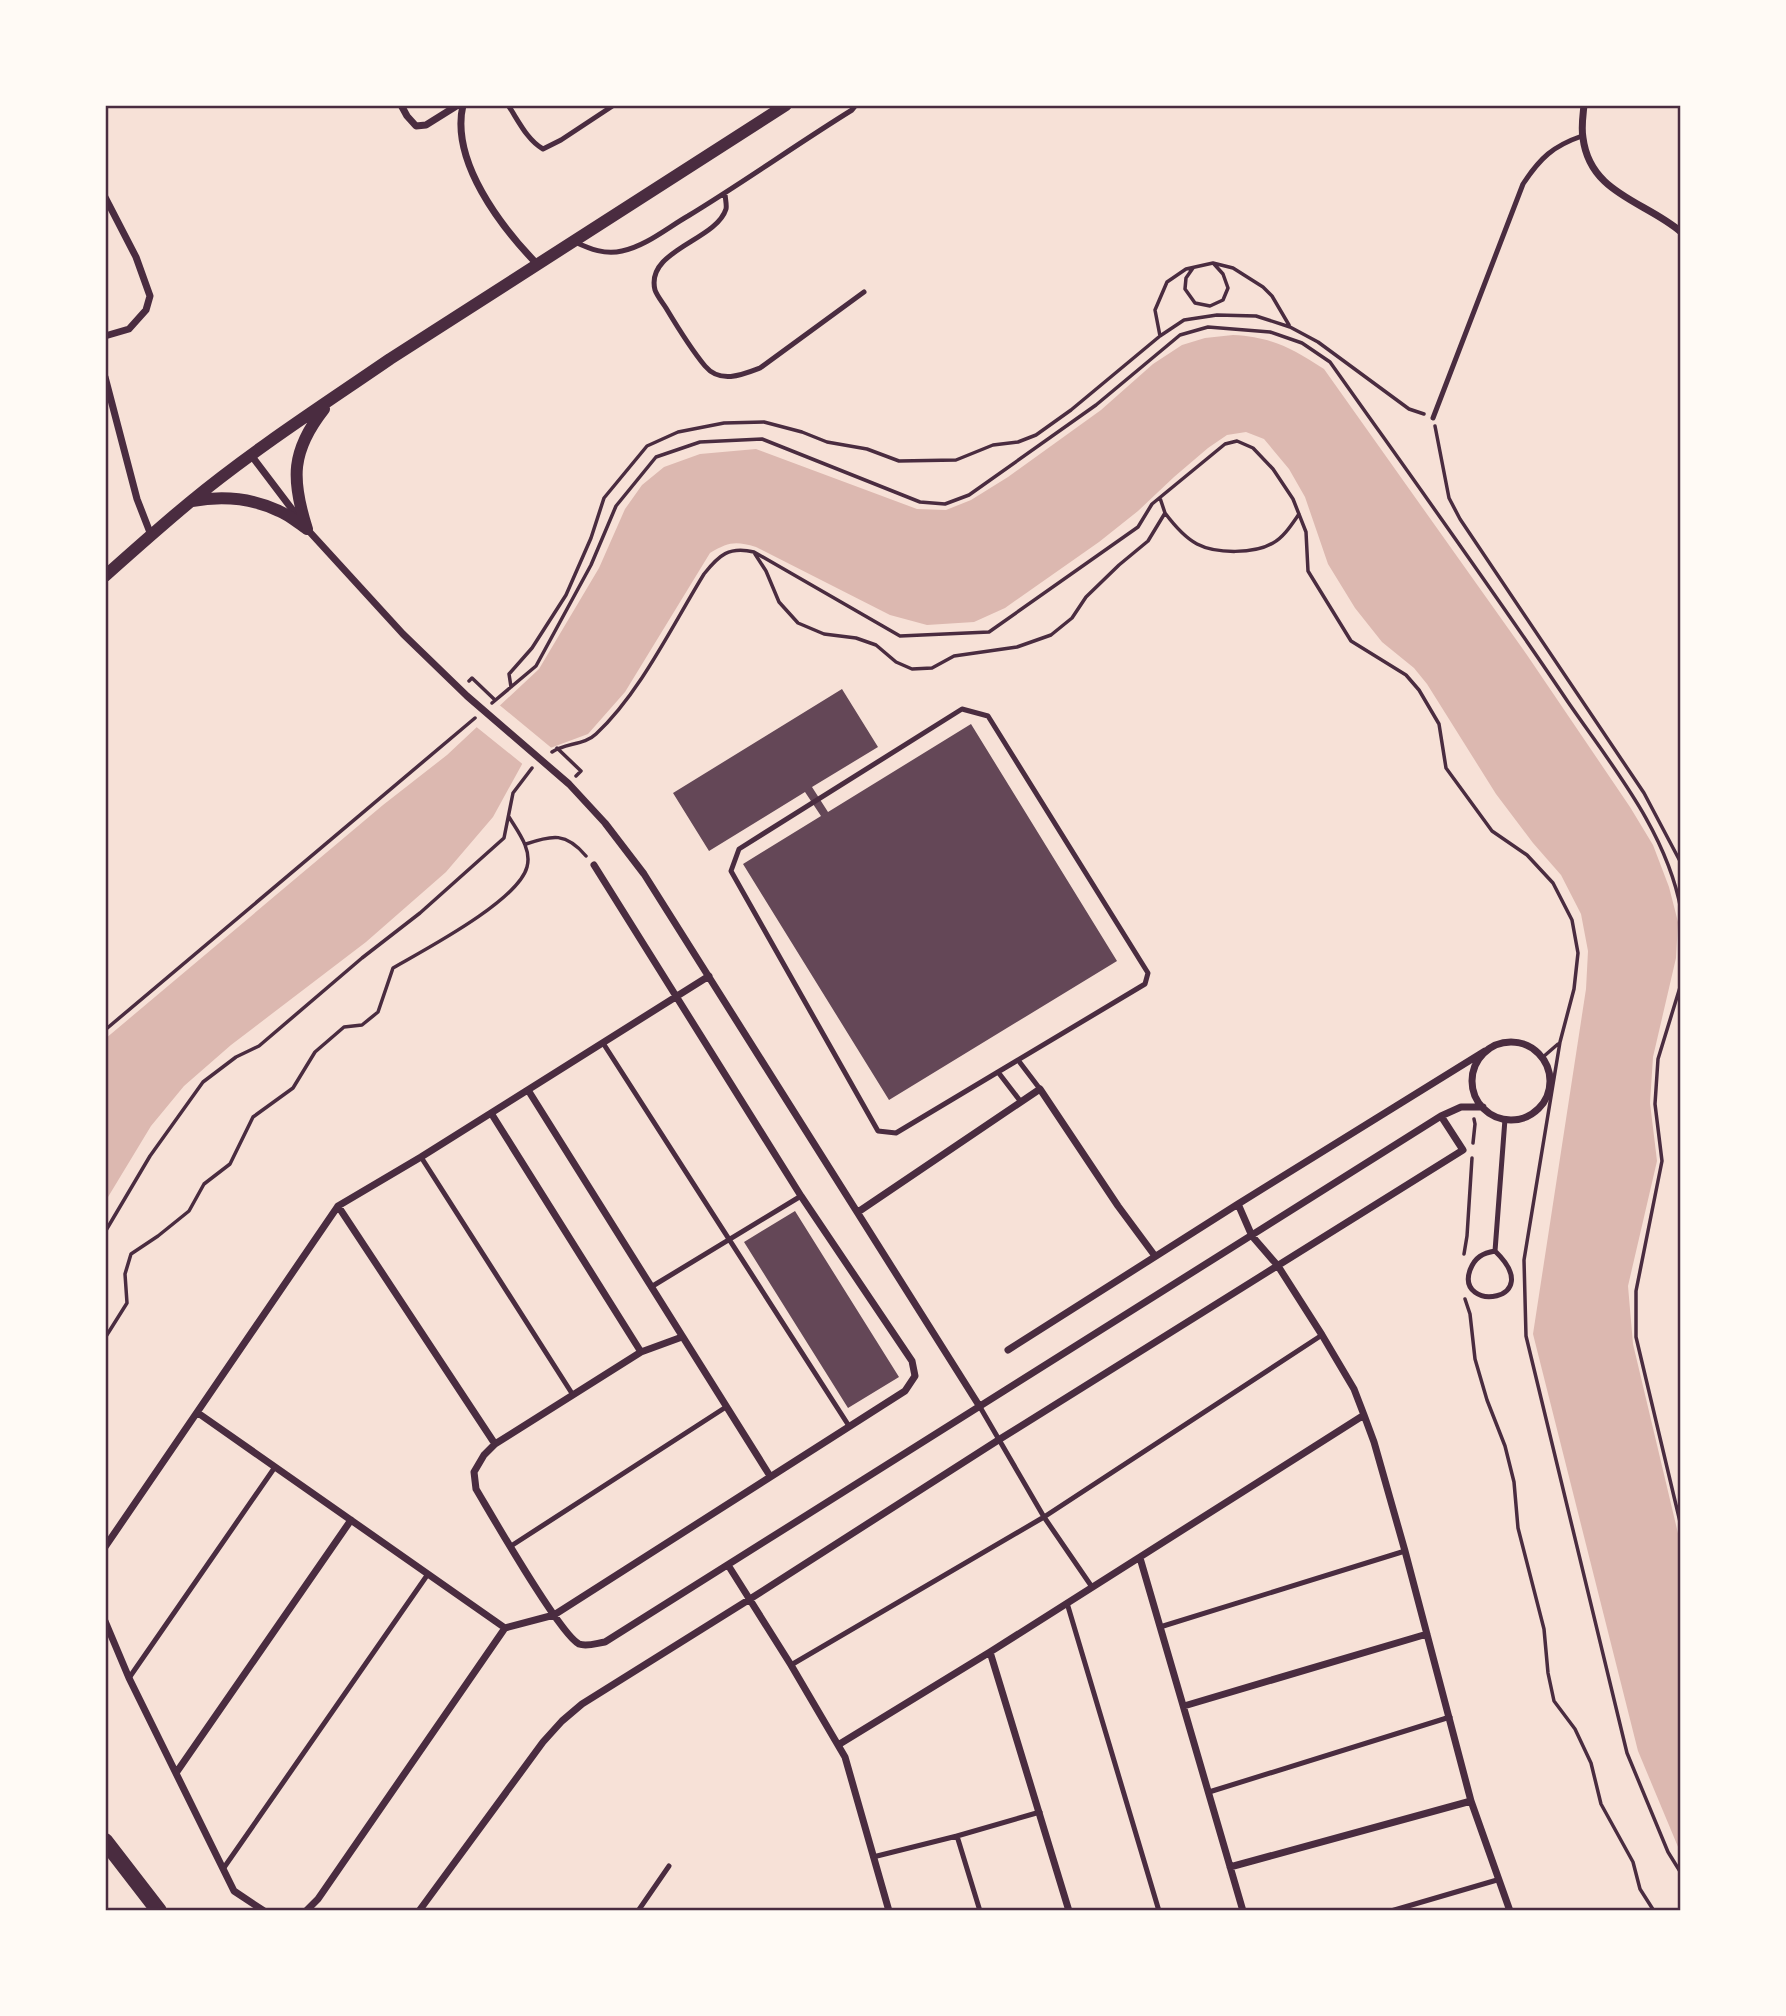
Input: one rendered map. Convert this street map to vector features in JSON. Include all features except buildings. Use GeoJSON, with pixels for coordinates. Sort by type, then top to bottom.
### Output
{"type":"FeatureCollection","features":[{"type":"Feature","properties":{"kind":"highway"},"geometry":{"type":"LineString","coordinates":[[105,1841],[159,1911]]}},
{"type":"Feature","properties":{"kind":"street"},"geometry":{"type":"LineString","coordinates":[[401,105],[415,126],[426,125],[446,108],[460,105],[461,134],[485,198],[514,240],[538,265]]}},
{"type":"Feature","properties":{"kind":"street"},"geometry":{"type":"LineString","coordinates":[[105,576],[191,501],[330,400],[786,105]]}},
{"type":"Feature","properties":{"kind":"street"},"geometry":{"type":"LineString","coordinates":[[1584,105],[1582,136],[1586,155],[1596,173],[1608,186],[1671,223],[1681,232]]}},
{"type":"Feature","properties":{"kind":"street"},"geometry":{"type":"LineString","coordinates":[[105,197],[136,257],[150,296],[146,310],[129,329],[105,336]]}},
{"type":"Feature","properties":{"kind":"street"},"geometry":{"type":"LineString","coordinates":[[105,377],[131,479],[151,535]]}},
{"type":"Feature","properties":{"kind":"street"},"geometry":{"type":"LineString","coordinates":[[307,529],[299,506],[297,465],[303,441],[330,400]]}},
{"type":"Feature","properties":{"kind":"street"},"geometry":{"type":"LineString","coordinates":[[251,455],[307,529],[402,634],[467,696],[565,780],[606,823],[644,874],[980,1407]]}},
{"type":"Feature","properties":{"kind":"street"},"geometry":{"type":"LineString","coordinates":[[191,501],[212,498],[256,503],[279,511],[307,529]]}},
{"type":"Feature","properties":{"kind":"street"},"geometry":{"type":"LineString","coordinates":[[306,1911],[318,1899],[505,1628],[554,1615],[905,1391],[915,1376],[912,1361],[801,1196],[594,865]]}},
{"type":"Feature","properties":{"kind":"street"},"geometry":{"type":"LineString","coordinates":[[105,1547],[338,1206],[709,976]]}},
{"type":"Feature","properties":{"kind":"street"},"geometry":{"type":"LineString","coordinates":[[1008,1350],[1238,1204],[1485,1051],[1496,1045],[1508,1041],[1520,1043],[1533,1048],[1543,1057],[1551,1082],[1541,1107],[1518,1119],[1505,1119],[1493,1115],[1483,1107],[1476,1098],[1473,1085],[1477,1060],[1485,1051]]}},
{"type":"Feature","properties":{"kind":"street"},"geometry":{"type":"LineString","coordinates":[[858,1212],[1040,1089],[1118,1206],[1155,1256]]}},
{"type":"Feature","properties":{"kind":"street"},"geometry":{"type":"LineString","coordinates":[[528,1090],[770,1476]]}},
{"type":"Feature","properties":{"kind":"street"},"geometry":{"type":"LineString","coordinates":[[682,1337],[640,1352],[495,1444],[484,1455],[474,1472],[476,1489],[554,1615],[576,1643],[587,1645],[606,1642],[1441,1116],[1461,1107],[1483,1107]]}},
{"type":"Feature","properties":{"kind":"street"},"geometry":{"type":"LineString","coordinates":[[491,1113],[640,1352]]}},
{"type":"Feature","properties":{"kind":"street"},"geometry":{"type":"LineString","coordinates":[[419,1911],[543,1742],[582,1704],[1462,1150],[1441,1116]]}},
{"type":"Feature","properties":{"kind":"street"},"geometry":{"type":"LineString","coordinates":[[1238,1204],[1252,1236],[1278,1266],[1354,1389],[1374,1442],[1405,1551],[1471,1801],[1510,1911]]}},
{"type":"Feature","properties":{"kind":"street"},"geometry":{"type":"LineString","coordinates":[[338,1206],[495,1444]]}},
{"type":"Feature","properties":{"kind":"street"},"geometry":{"type":"LineString","coordinates":[[198,1413],[505,1628]]}},
{"type":"Feature","properties":{"kind":"street"},"geometry":{"type":"LineString","coordinates":[[838,1745],[1364,1415]]}},
{"type":"Feature","properties":{"kind":"street"},"geometry":{"type":"LineString","coordinates":[[176,1773],[351,1520]]}},
{"type":"Feature","properties":{"kind":"street"},"geometry":{"type":"LineString","coordinates":[[1140,1558],[1243,1911]]}},
{"type":"Feature","properties":{"kind":"street"},"geometry":{"type":"LineString","coordinates":[[728,1565],[845,1757],[889,1911]]}},
{"type":"Feature","properties":{"kind":"street"},"geometry":{"type":"LineString","coordinates":[[105,1621],[129,1678],[233,1891],[264,1911]]}},
{"type":"Feature","properties":{"kind":"street"},"geometry":{"type":"LineString","coordinates":[[1184,1706],[1427,1634]]}},
{"type":"Feature","properties":{"kind":"street"},"geometry":{"type":"LineString","coordinates":[[990,1652],[1069,1911]]}},
{"type":"Feature","properties":{"kind":"street"},"geometry":{"type":"LineString","coordinates":[[1230,1867],[1471,1801]]}},
{"type":"Feature","properties":{"kind":"lane"},"geometry":{"type":"LineString","coordinates":[[508,105],[529,138],[543,149],[614,105]]}},
{"type":"Feature","properties":{"kind":"lane"},"geometry":{"type":"LineString","coordinates":[[574,242],[606,253],[641,244],[725,193],[856,105]]}},
{"type":"Feature","properties":{"kind":"lane"},"geometry":{"type":"LineString","coordinates":[[1433,418],[1523,184],[1536,164],[1551,150],[1582,136]]}},
{"type":"Feature","properties":{"kind":"lane"},"geometry":{"type":"LineString","coordinates":[[725,193],[726,208],[718,222],[662,262],[655,274],[655,290],[707,369],[723,377],[741,376],[760,368],[864,292]]}},
{"type":"Feature","properties":{"kind":"lane"},"geometry":{"type":"LineString","coordinates":[[962,709],[988,716],[1148,973],[1145,984],[1018,1060],[896,1133],[878,1131],[731,871],[740,849],[962,709]]}},
{"type":"Feature","properties":{"kind":"lane"},"geometry":{"type":"LineString","coordinates":[[603,1043],[849,1426]]}},
{"type":"Feature","properties":{"kind":"lane"},"geometry":{"type":"LineString","coordinates":[[1018,1060],[1040,1089]]}},
{"type":"Feature","properties":{"kind":"lane"},"geometry":{"type":"LineString","coordinates":[[998,1072],[1021,1102]]}},
{"type":"Feature","properties":{"kind":"lane"},"geometry":{"type":"LineString","coordinates":[[1495,1251],[1484,1253],[1477,1258],[1469,1276],[1476,1294],[1486,1298],[1506,1292],[1511,1283],[1509,1266],[1495,1251],[1505,1119]]}},
{"type":"Feature","properties":{"kind":"lane"},"geometry":{"type":"LineString","coordinates":[[421,1157],[573,1395]]}},
{"type":"Feature","properties":{"kind":"lane"},"geometry":{"type":"LineString","coordinates":[[651,1287],[801,1196]]}},
{"type":"Feature","properties":{"kind":"lane"},"geometry":{"type":"LineString","coordinates":[[791,1665],[1044,1517],[1322,1335]]}},
{"type":"Feature","properties":{"kind":"lane"},"geometry":{"type":"LineString","coordinates":[[511,1546],[726,1407]]}},
{"type":"Feature","properties":{"kind":"lane"},"geometry":{"type":"LineString","coordinates":[[980,1407],[1044,1517],[1092,1587]]}},
{"type":"Feature","properties":{"kind":"lane"},"geometry":{"type":"LineString","coordinates":[[129,1678],[275,1467]]}},
{"type":"Feature","properties":{"kind":"lane"},"geometry":{"type":"LineString","coordinates":[[1160,1627],[1405,1551]]}},
{"type":"Feature","properties":{"kind":"lane"},"geometry":{"type":"LineString","coordinates":[[223,1869],[428,1574]]}},
{"type":"Feature","properties":{"kind":"lane"},"geometry":{"type":"LineString","coordinates":[[1067,1603],[1159,1911]]}},
{"type":"Feature","properties":{"kind":"lane"},"geometry":{"type":"LineString","coordinates":[[1209,1792],[1450,1717]]}},
{"type":"Feature","properties":{"kind":"lane"},"geometry":{"type":"LineString","coordinates":[[873,1857],[1040,1812]]}},
{"type":"Feature","properties":{"kind":"lane"},"geometry":{"type":"LineString","coordinates":[[957,1836],[980,1911]]}},
{"type":"Feature","properties":{"kind":"lane"},"geometry":{"type":"LineString","coordinates":[[639,1911],[669,1867]]}},
{"type":"Feature","properties":{"kind":"lane"},"geometry":{"type":"LineString","coordinates":[[1391,1911],[1497,1880]]}},
{"type":"Feature","properties":{"kind":"path"},"geometry":{"type":"LineString","coordinates":[[1160,335],[1155,310],[1167,282],[1186,269],[1213,263],[1233,268],[1263,287],[1272,296],[1290,327]]}},
{"type":"Feature","properties":{"kind":"path"},"geometry":{"type":"LineString","coordinates":[[1194,267],[1186,278],[1185,289],[1195,303],[1210,306],[1223,300],[1228,288],[1223,274],[1213,263]]}},
{"type":"Feature","properties":{"kind":"path"},"geometry":{"type":"LineString","coordinates":[[511,687],[509,674],[532,649],[566,596],[591,538],[604,498],[647,446],[678,432],[724,423],[764,422],[827,442],[856,446],[899,461],[956,460],[993,445],[1018,442],[1036,435],[1071,410],[1160,335],[1184,320],[1217,316],[1256,316],[1290,327],[1318,342],[1409,409],[1433,418],[1449,498],[1460,519],[1644,793],[1681,863]]}},
{"type":"Feature","properties":{"kind":"path"},"geometry":{"type":"LineString","coordinates":[[472,678],[495,700],[536,666],[591,565],[616,506],[656,457],[700,442],[762,439],[920,502],[945,503],[969,495],[1096,405],[1180,335],[1208,327],[1270,331],[1302,343],[1330,362],[1490,587],[1635,801],[1659,841],[1677,886],[1681,910]]}},
{"type":"Feature","properties":{"kind":"path"},"geometry":{"type":"LineString","coordinates":[[581,771],[557,748],[593,737],[629,697],[704,574],[716,560],[731,551],[740,549],[754,552],[900,636],[989,632],[1138,527],[1152,504],[1225,444],[1237,441],[1253,448],[1273,469],[1293,499],[1306,532],[1308,571],[1351,641],[1406,675],[1419,690],[1439,724],[1446,768],[1492,831],[1527,855],[1553,883],[1572,920],[1578,953],[1574,989],[1560,1042],[1524,1260],[1526,1336],[1628,1753],[1668,1853],[1681,1873]]}},
{"type":"Feature","properties":{"kind":"path"},"geometry":{"type":"LineString","coordinates":[[1160,498],[1177,529],[1198,545],[1222,551],[1244,552],[1273,543],[1289,528],[1299,513]]}},
{"type":"Feature","properties":{"kind":"path"},"geometry":{"type":"LineString","coordinates":[[754,552],[766,571],[779,602],[798,623],[824,634],[856,638],[876,645],[896,662],[912,669],[932,668],[954,656],[1017,647],[1051,635],[1072,618],[1086,597],[1118,565],[1148,541],[1166,513]]}},
{"type":"Feature","properties":{"kind":"path"},"geometry":{"type":"LineString","coordinates":[[105,1030],[466,726]]}},
{"type":"Feature","properties":{"kind":"path"},"geometry":{"type":"LineString","coordinates":[[105,1233],[150,1156],[203,1082],[236,1057],[259,1046],[362,958],[420,913],[504,838],[513,793],[531,768]]}},
{"type":"Feature","properties":{"kind":"path"},"geometry":{"type":"LineString","coordinates":[[105,1338],[127,1303],[125,1274],[131,1254],[189,1210],[204,1184],[230,1164],[253,1117],[293,1088],[315,1052],[344,1027],[362,1025],[378,1012],[393,968],[452,934],[514,887],[527,867],[526,844],[508,816]]}},
{"type":"Feature","properties":{"kind":"path"},"geometry":{"type":"LineString","coordinates":[[526,844],[550,836],[576,843],[594,865]]}},
{"type":"Feature","properties":{"kind":"path"},"geometry":{"type":"LineString","coordinates":[[1681,984],[1658,1059],[1655,1104],[1662,1161],[1636,1291],[1636,1337],[1681,1526]]}},
{"type":"Feature","properties":{"kind":"path"},"geometry":{"type":"LineString","coordinates":[[1543,1057],[1560,1042]]}},
{"type":"Feature","properties":{"kind":"path"},"geometry":{"type":"LineString","coordinates":[[1461,1107],[1472,1112],[1475,1124],[1473,1144]]}},
{"type":"Feature","properties":{"kind":"path"},"geometry":{"type":"LineString","coordinates":[[1464,1255],[1472,1157]]}},
{"type":"Feature","properties":{"kind":"path"},"geometry":{"type":"LineString","coordinates":[[1462,1293],[1470,1314],[1475,1359],[1487,1400],[1506,1446],[1514,1482],[1518,1528],[1544,1629],[1554,1700],[1575,1729],[1591,1763],[1601,1804],[1633,1862],[1640,1889],[1654,1911]]}},
{"type":"Feature","properties":{"kind":"shaded area"},"geometry":{"type":"Polygon","coordinates":[[[1233,335],[1259,338],[1281,345],[1324,369],[1527,655],[1630,807],[1653,845],[1669,887],[1678,922],[1676,958],[1653,1057],[1650,1103],[1657,1161],[1628,1286],[1633,1344],[1681,1546],[1681,1854],[1638,1751],[1533,1334],[1586,989],[1588,951],[1581,914],[1561,875],[1496,794],[1427,684],[1414,668],[1382,642],[1355,608],[1328,564],[1305,497],[1289,469],[1264,439],[1246,432],[1227,435],[1208,448],[1099,542],[1005,608],[974,622],[927,625],[890,615],[749,545],[732,544],[710,553],[625,692],[588,734],[526,757],[493,817],[446,872],[366,942],[231,1045],[184,1086],[151,1126],[105,1202],[105,1039],[383,805],[447,755],[539,669],[599,568],[625,509],[642,485],[664,467],[700,454],[756,449],[917,509],[946,510],[971,500],[1008,477],[1101,410],[1153,364],[1182,345],[1205,338],[1233,335]]]}},
{"type":"Feature","properties":{"kind":"pier"},"geometry":{"type":"Polygon","coordinates":[[[497,703],[554,750],[528,760],[525,766],[474,725],[497,703]]]}}]}
